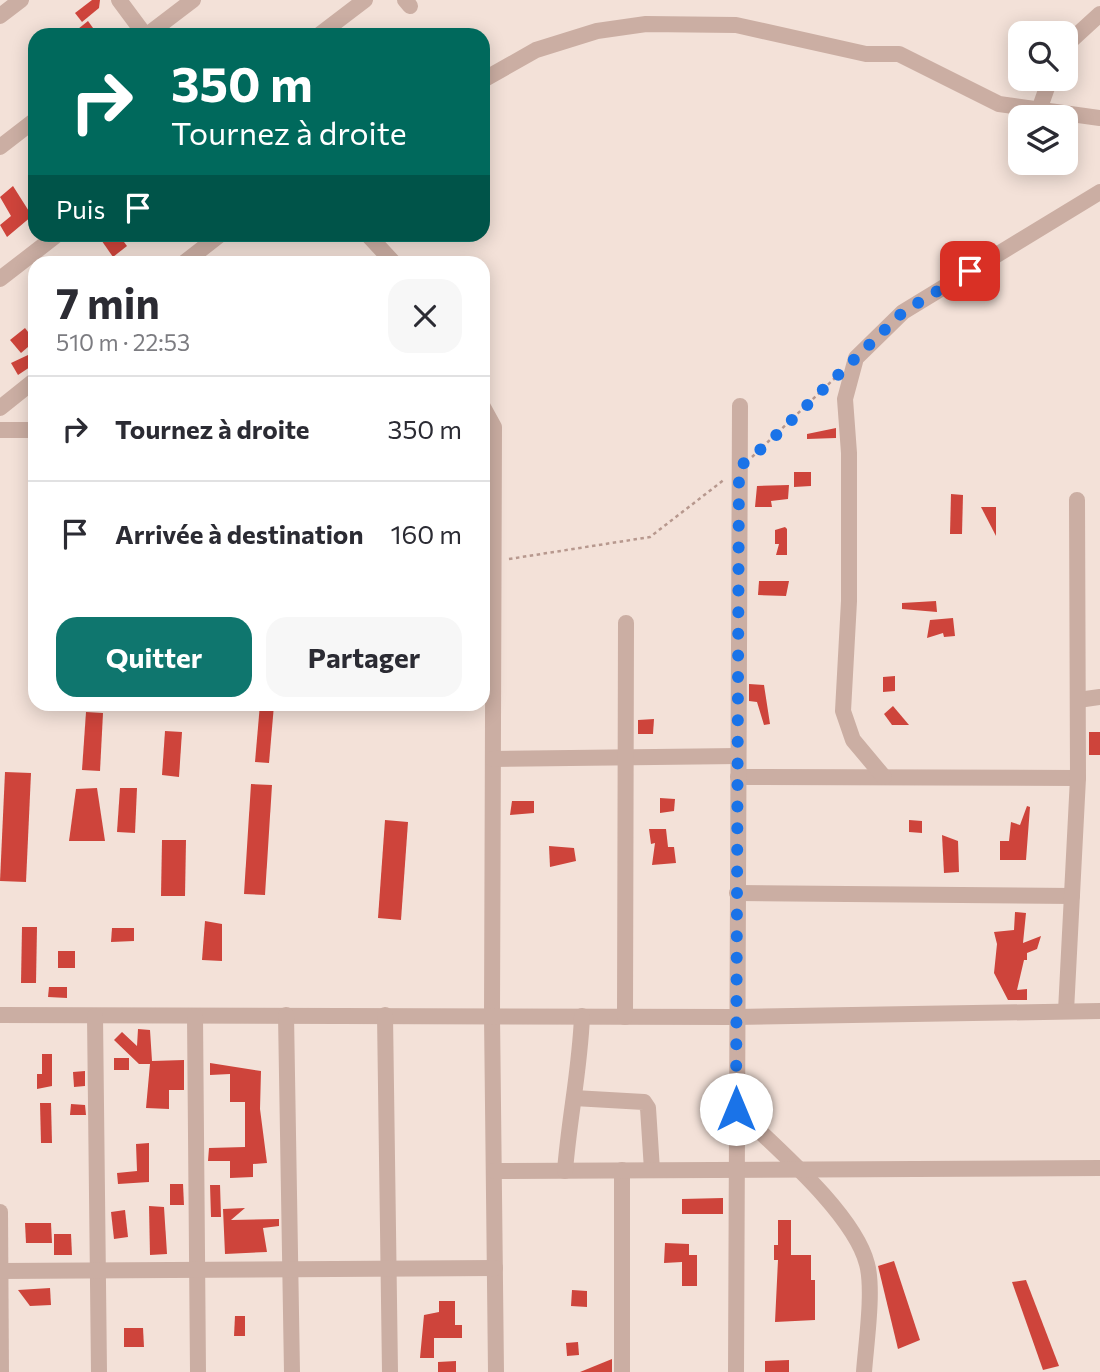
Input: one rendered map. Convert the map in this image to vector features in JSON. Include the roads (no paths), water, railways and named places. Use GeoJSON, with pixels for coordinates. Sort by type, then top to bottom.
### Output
{"type":"FeatureCollection","features":[{"type":"Feature","properties":{"kind":"street"},"geometry":{"type":"LineString","coordinates":[[0,16],[21,0]]}},
{"type":"Feature","properties":{"kind":"street"},"geometry":{"type":"LineString","coordinates":[[119,0],[141,28]]}},
{"type":"Feature","properties":{"kind":"street"},"geometry":{"type":"LineString","coordinates":[[155,28],[193,0]]}},
{"type":"Feature","properties":{"kind":"street"},"geometry":{"type":"LineString","coordinates":[[328,28],[365,0]]}},
{"type":"Feature","properties":{"kind":"street"},"geometry":{"type":"LineString","coordinates":[[1078,34],[1100,13]]}},
{"type":"Feature","properties":{"kind":"street"},"geometry":{"type":"LineString","coordinates":[[490,76],[536,50],[597,31],[646,24],[736,25],[866,54],[899,54],[999,104],[1008,105]]}},
{"type":"Feature","properties":{"kind":"street"},"geometry":{"type":"LineString","coordinates":[[1078,115],[1100,118]]}},
{"type":"Feature","properties":{"kind":"street"},"geometry":{"type":"LineString","coordinates":[[0,147],[28,126]]}},
{"type":"Feature","properties":{"kind":"street"},"geometry":{"type":"LineString","coordinates":[[884,777],[853,740],[843,711],[849,601],[845,399],[856,358],[903,312],[1100,192]]}},
{"type":"Feature","properties":{"kind":"street"},"geometry":{"type":"LineString","coordinates":[[30,256],[48,242]]}},
{"type":"Feature","properties":{"kind":"street"},"geometry":{"type":"LineString","coordinates":[[193,256],[211,242]]}},
{"type":"Feature","properties":{"kind":"street"},"geometry":{"type":"LineString","coordinates":[[374,242],[387,256]]}},
{"type":"Feature","properties":{"kind":"street"},"geometry":{"type":"LineString","coordinates":[[0,279],[28,257]]}},
{"type":"Feature","properties":{"kind":"street"},"geometry":{"type":"LineString","coordinates":[[0,408],[28,386]]}},
{"type":"Feature","properties":{"kind":"street"},"geometry":{"type":"LineString","coordinates":[[736,1372],[740,406]]}},
{"type":"Feature","properties":{"kind":"street"},"geometry":{"type":"LineString","coordinates":[[0,430],[28,430]]}},
{"type":"Feature","properties":{"kind":"street"},"geometry":{"type":"LineString","coordinates":[[490,481],[493,562],[492,1016],[496,1372]]}},
{"type":"Feature","properties":{"kind":"street"},"geometry":{"type":"LineString","coordinates":[[1066,1011],[1079,778],[1077,500]]}},
{"type":"Feature","properties":{"kind":"street"},"geometry":{"type":"LineString","coordinates":[[625,1017],[626,623]]}},
{"type":"Feature","properties":{"kind":"street"},"geometry":{"type":"LineString","coordinates":[[1078,699],[1100,697]]}},
{"type":"Feature","properties":{"kind":"street"},"geometry":{"type":"LineString","coordinates":[[493,759],[738,756]]}},
{"type":"Feature","properties":{"kind":"street"},"geometry":{"type":"LineString","coordinates":[[738,777],[1079,778]]}},
{"type":"Feature","properties":{"kind":"street"},"geometry":{"type":"LineString","coordinates":[[737,893],[1072,896]]}},
{"type":"Feature","properties":{"kind":"street"},"geometry":{"type":"LineString","coordinates":[[0,1015],[736,1017],[1100,1011]]}},
{"type":"Feature","properties":{"kind":"street"},"geometry":{"type":"LineString","coordinates":[[385,1015],[390,1372]]}},
{"type":"Feature","properties":{"kind":"street"},"geometry":{"type":"LineString","coordinates":[[95,1016],[99,1372]]}},
{"type":"Feature","properties":{"kind":"street"},"geometry":{"type":"LineString","coordinates":[[195,1016],[198,1372]]}},
{"type":"Feature","properties":{"kind":"street"},"geometry":{"type":"LineString","coordinates":[[286,1016],[292,1372]]}},
{"type":"Feature","properties":{"kind":"street"},"geometry":{"type":"LineString","coordinates":[[565,1171],[580,1065],[582,1016]]}},
{"type":"Feature","properties":{"kind":"street"},"geometry":{"type":"LineString","coordinates":[[574,1098],[644,1102],[648,1108],[652,1170]]}},
{"type":"Feature","properties":{"kind":"street"},"geometry":{"type":"LineString","coordinates":[[736,1109],[799,1170],[850,1228],[868,1265],[864,1372]]}},
{"type":"Feature","properties":{"kind":"street"},"geometry":{"type":"LineString","coordinates":[[494,1171],[1100,1168]]}},
{"type":"Feature","properties":{"kind":"street"},"geometry":{"type":"LineString","coordinates":[[622,1170],[622,1372]]}},
{"type":"Feature","properties":{"kind":"street"},"geometry":{"type":"LineString","coordinates":[[0,1212],[1,1372]]}},
{"type":"Feature","properties":{"kind":"street"},"geometry":{"type":"LineString","coordinates":[[0,1271],[495,1268]]}}]}
